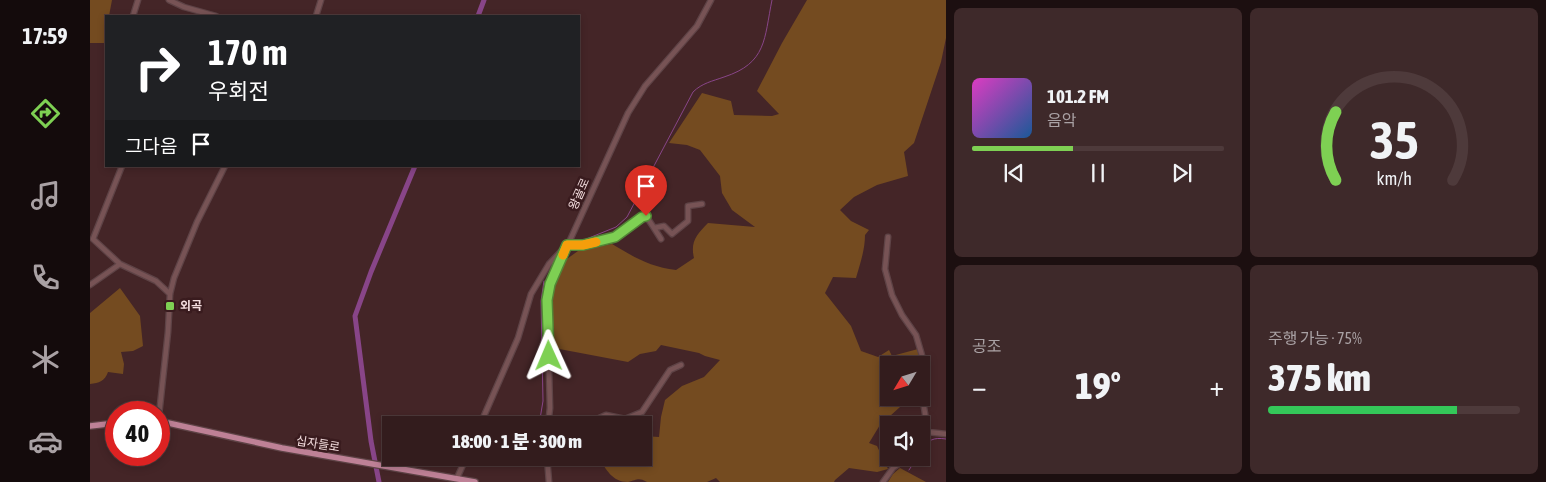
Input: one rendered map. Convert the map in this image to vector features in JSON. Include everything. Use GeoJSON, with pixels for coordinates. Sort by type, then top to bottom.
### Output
{"type":"FeatureCollection","features":[{"type":"Feature","properties":{"kind":"main road","name":"십자들로"},"geometry":{"type":"LineString","coordinates":[[170,423],[282,448],[475,482]]}},
{"type":"Feature","properties":{"kind":"main road"},"geometry":{"type":"LineString","coordinates":[[90,426],[105,424]]}},
{"type":"Feature","properties":{"kind":"street"},"geometry":{"type":"LineString","coordinates":[[133,15],[138,0]]}},
{"type":"Feature","properties":{"kind":"street"},"geometry":{"type":"LineString","coordinates":[[169,0],[184,7],[212,15]]}},
{"type":"Feature","properties":{"kind":"street"},"geometry":{"type":"LineString","coordinates":[[316,15],[322,0]]}},
{"type":"Feature","properties":{"kind":"street","name":"왕골로"},"geometry":{"type":"LineString","coordinates":[[549,416],[547,300],[550,284],[628,113],[645,86],[697,26],[711,0]]}},
{"type":"Feature","properties":{"kind":"street"},"geometry":{"type":"LineString","coordinates":[[122,167],[91,240],[120,264],[156,281],[170,294]]}},
{"type":"Feature","properties":{"kind":"street"},"geometry":{"type":"LineString","coordinates":[[160,401],[170,294],[174,278],[196,222],[224,167]]}},
{"type":"Feature","properties":{"kind":"street"},"geometry":{"type":"LineString","coordinates":[[654,228],[664,226],[672,234],[688,221],[688,206],[702,204]]}},
{"type":"Feature","properties":{"kind":"street"},"geometry":{"type":"LineString","coordinates":[[484,416],[518,338],[531,294],[549,264],[567,245],[583,245],[615,237],[646,216],[662,239]]}},
{"type":"Feature","properties":{"kind":"street"},"geometry":{"type":"LineString","coordinates":[[888,237],[885,269],[892,295],[902,315],[916,335],[923,359],[922,395],[925,416]]}},
{"type":"Feature","properties":{"kind":"street"},"geometry":{"type":"LineString","coordinates":[[90,285],[120,264]]}},
{"type":"Feature","properties":{"kind":"street"},"geometry":{"type":"LineString","coordinates":[[632,416],[642,412],[670,370],[681,365]]}},
{"type":"Feature","properties":{"kind":"street"},"geometry":{"type":"LineString","coordinates":[[930,432],[946,434]]}},
{"type":"Feature","properties":{"kind":"street"},"geometry":{"type":"LineString","coordinates":[[458,478],[463,466]]}},
{"type":"Feature","properties":{"kind":"street"},"geometry":{"type":"LineString","coordinates":[[548,466],[549,482]]}},
{"type":"Feature","properties":{"kind":"street"},"geometry":{"type":"LineString","coordinates":[[883,482],[896,466]]}},
{"type":"Feature","properties":{"kind":"shaded area"},"geometry":{"type":"Polygon","coordinates":[[[90,0],[112,0],[109,15],[105,15],[105,43],[90,43],[90,0]]]}},
{"type":"Feature","properties":{"kind":"shaded area"},"geometry":{"type":"Polygon","coordinates":[[[807,0],[946,0],[946,38],[941,62],[914,143],[904,152],[908,176],[877,185],[854,197],[840,210],[851,221],[869,230],[865,235],[863,252],[856,278],[833,277],[825,293],[851,326],[861,351],[878,357],[889,350],[892,356],[880,356],[880,406],[900,407],[890,416],[880,416],[880,425],[869,443],[877,446],[880,452],[880,466],[887,466],[888,469],[877,472],[849,468],[834,482],[720,482],[716,478],[707,482],[647,482],[639,479],[628,482],[618,480],[604,466],[652,466],[652,437],[659,437],[665,400],[682,386],[704,377],[720,360],[699,353],[661,345],[656,351],[640,354],[628,362],[554,348],[544,343],[547,282],[550,271],[578,251],[612,244],[650,264],[676,270],[694,258],[693,247],[695,239],[708,223],[755,227],[732,210],[722,193],[720,176],[700,150],[687,145],[669,143],[702,93],[731,101],[734,115],[772,116],[779,114],[757,91],[807,0]]]}},
{"type":"Feature","properties":{"kind":"shaded area"},"geometry":{"type":"Polygon","coordinates":[[[120,288],[140,316],[143,346],[133,351],[121,352],[124,364],[123,374],[108,372],[101,381],[90,384],[90,313],[120,288]]]}},
{"type":"Feature","properties":{"kind":"shaded area"},"geometry":{"type":"Polygon","coordinates":[[[918,349],[921,356],[892,356],[918,349]]]}},
{"type":"Feature","properties":{"kind":"shaded area"},"geometry":{"type":"Polygon","coordinates":[[[900,468],[926,482],[888,482],[900,468]]]}},
{"type":"Feature","properties":{"kind":"waterway"},"geometry":{"type":"LineString","coordinates":[[478,15],[484,0]]}},
{"type":"Feature","properties":{"kind":"waterway"},"geometry":{"type":"LineString","coordinates":[[579,242],[616,227],[627,217],[693,92],[704,84],[749,65],[756,57],[765,38],[772,0]]}},
{"type":"Feature","properties":{"kind":"waterway"},"geometry":{"type":"LineString","coordinates":[[379,482],[371,441],[355,316],[415,167]]}},
{"type":"Feature","properties":{"kind":"waterway"},"geometry":{"type":"LineString","coordinates":[[540,416],[543,401],[541,301],[544,281]]}},
{"type":"Feature","properties":{"kind":"waterway"},"geometry":{"type":"LineString","coordinates":[[930,441],[938,438],[946,439]]}},
{"type":"Feature","properties":{"kind":"waterway"},"geometry":{"type":"LineString","coordinates":[[909,470],[912,466]]}},
{"type":"Feature","properties":{"kind":"slow traffic"},"geometry":{"type":"LineString","coordinates":[[563,255],[567,245],[583,245],[596,242]]}},
{"type":"Feature","properties":{"kind":"place","name":"외곡"},"geometry":{"type":"Point","coordinates":[170,306]}},
{"type":"Feature","properties":{"kind":"route"},"geometry":{"type":"LineString","coordinates":[[549,356],[547,300],[550,284],[567,245],[583,245],[615,237],[646,216]]}}]}
